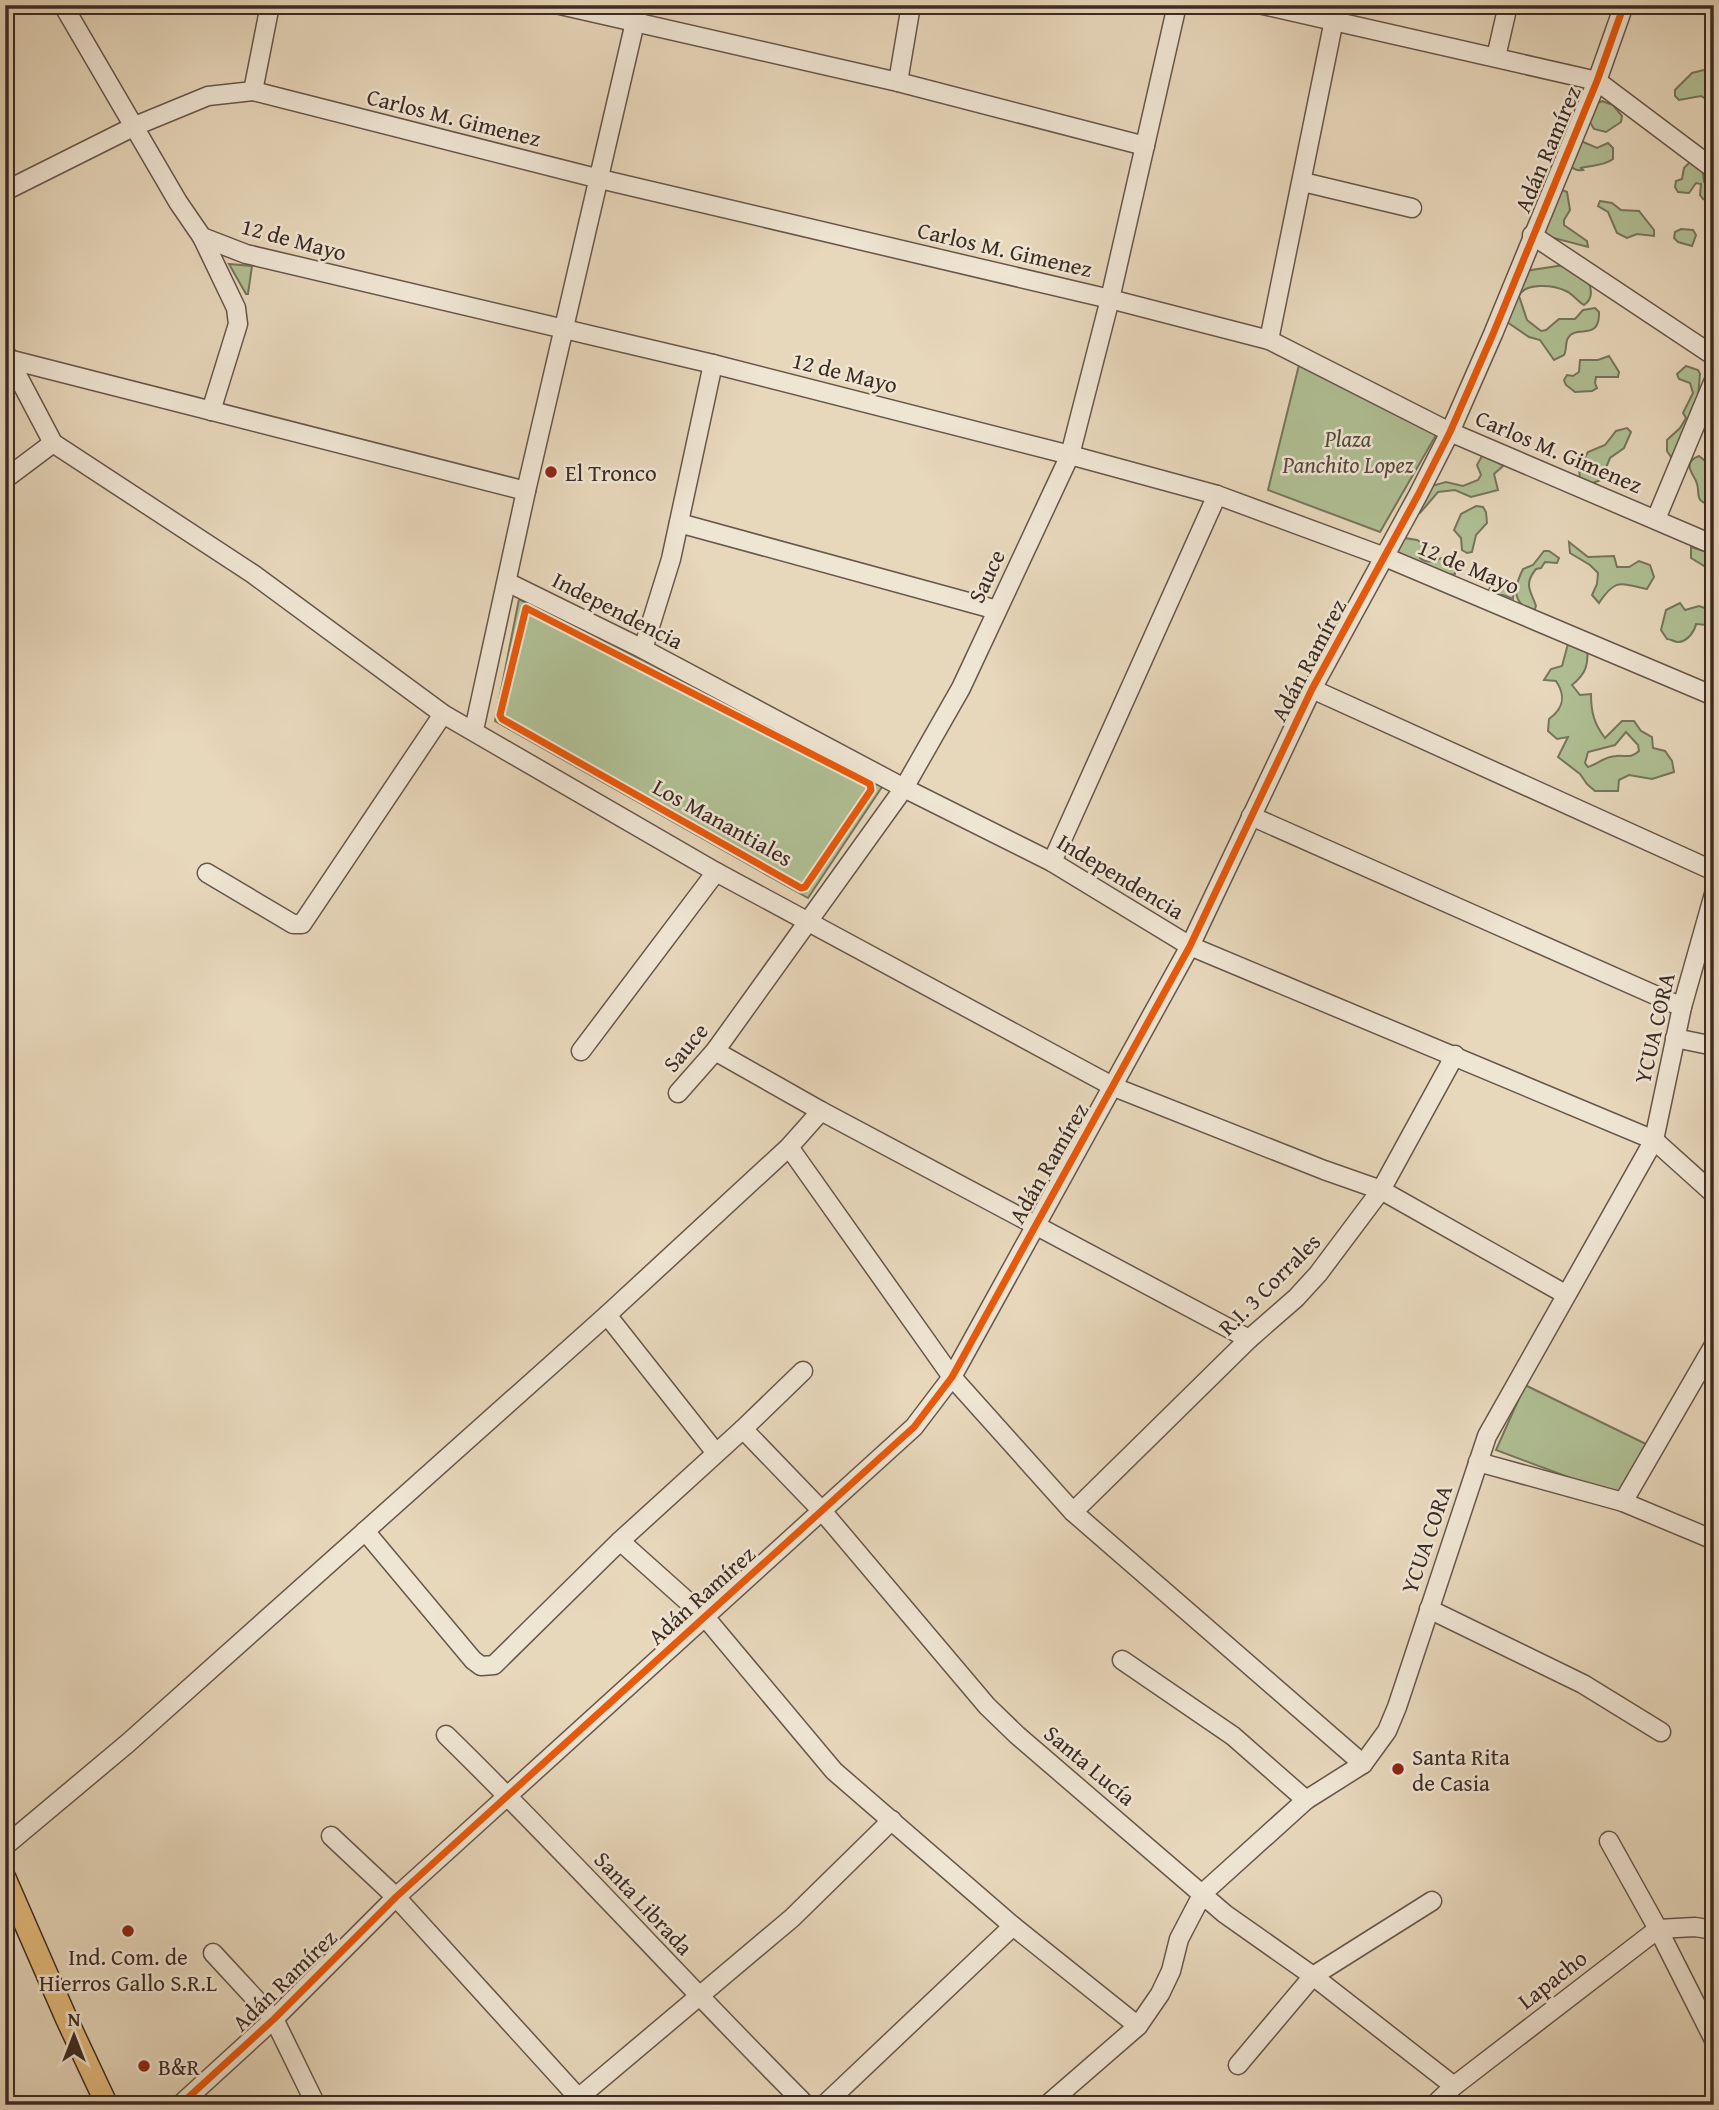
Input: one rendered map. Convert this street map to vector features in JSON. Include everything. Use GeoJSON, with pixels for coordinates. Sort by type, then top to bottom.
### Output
{"type":"FeatureCollection","features":[{"type":"Feature","properties":{"kind":"main road"},"geometry":{"type":"LineString","coordinates":[[5,1878],[107,2105]]}},
{"type":"Feature","properties":{"kind":"street"},"geometry":{"type":"LineString","coordinates":[[63,5],[178,202],[202,237],[236,308],[238,324],[211,411]]}},
{"type":"Feature","properties":{"kind":"street"},"geometry":{"type":"LineString","coordinates":[[253,92],[270,5]]}},
{"type":"Feature","properties":{"kind":"street"},"geometry":{"type":"LineString","coordinates":[[560,5],[898,82],[1145,146]]}},
{"type":"Feature","properties":{"kind":"street"},"geometry":{"type":"LineString","coordinates":[[474,730],[526,491],[639,5]]}},
{"type":"Feature","properties":{"kind":"street"},"geometry":{"type":"LineString","coordinates":[[898,82],[911,5]]}},
{"type":"Feature","properties":{"kind":"street","name":"Sauce"},"geometry":{"type":"LineString","coordinates":[[678,1093],[715,1051],[904,788],[961,688],[1070,455],[1110,299],[1177,5]]}},
{"type":"Feature","properties":{"kind":"street"},"geometry":{"type":"LineString","coordinates":[[1262,5],[1335,13],[1496,57],[1597,80],[1714,169]]}},
{"type":"Feature","properties":{"kind":"street"},"geometry":{"type":"LineString","coordinates":[[1496,57],[1508,5]]}},
{"type":"Feature","properties":{"kind":"street","name":"Adán Ramírez"},"geometry":{"type":"LineString","coordinates":[[180,2105],[274,2019],[396,1897],[914,1427],[952,1377],[1190,946],[1312,689],[1450,432],[1597,80],[1624,5]]}},
{"type":"Feature","properties":{"kind":"street"},"geometry":{"type":"LineString","coordinates":[[1269,340],[1335,13]]}},
{"type":"Feature","properties":{"kind":"street","name":"Carlos M. Gimenez"},"geometry":{"type":"LineString","coordinates":[[5,191],[135,126],[208,96],[253,92],[600,179],[1110,299],[1269,340],[1450,432],[1714,545]]}},
{"type":"Feature","properties":{"kind":"street"},"geometry":{"type":"LineString","coordinates":[[1303,182],[1412,208]]}},
{"type":"Feature","properties":{"kind":"street"},"geometry":{"type":"LineString","coordinates":[[1532,235],[1714,356]]}},
{"type":"Feature","properties":{"kind":"street","name":"12 de Mayo"},"geometry":{"type":"LineString","coordinates":[[202,237],[246,254],[713,364],[1217,495],[1385,556],[1714,696]]}},
{"type":"Feature","properties":{"kind":"street"},"geometry":{"type":"LineString","coordinates":[[7,356],[526,491]]}},
{"type":"Feature","properties":{"kind":"street"},"geometry":{"type":"LineString","coordinates":[[7,356],[53,443],[253,575],[443,714],[716,872],[1114,1087],[1381,1190],[1565,1294]]}},
{"type":"Feature","properties":{"kind":"street"},"geometry":{"type":"LineString","coordinates":[[643,649],[671,559],[713,364]]}},
{"type":"Feature","properties":{"kind":"street"},"geometry":{"type":"LineString","coordinates":[[1656,519],[1714,380]]}},
{"type":"Feature","properties":{"kind":"street"},"geometry":{"type":"LineString","coordinates":[[5,479],[53,443]]}},
{"type":"Feature","properties":{"kind":"street"},"geometry":{"type":"LineString","coordinates":[[1052,862],[1217,495]]}},
{"type":"Feature","properties":{"kind":"street"},"geometry":{"type":"LineString","coordinates":[[679,523],[997,610]]}},
{"type":"Feature","properties":{"kind":"street","name":"Independencia"},"geometry":{"type":"LineString","coordinates":[[507,582],[643,649],[904,788],[1052,862],[1190,946],[1654,1140],[1714,1194]]}},
{"type":"Feature","properties":{"kind":"street"},"geometry":{"type":"LineString","coordinates":[[1312,689],[1714,872]]}},
{"type":"Feature","properties":{"kind":"street"},"geometry":{"type":"LineString","coordinates":[[207,873],[293,924],[302,924],[443,714]]}},
{"type":"Feature","properties":{"kind":"street"},"geometry":{"type":"LineString","coordinates":[[1251,816],[1682,1007]]}},
{"type":"Feature","properties":{"kind":"street"},"geometry":{"type":"LineString","coordinates":[[581,1051],[716,872]]}},
{"type":"Feature","properties":{"kind":"street","name":"YCUA CORA"},"geometry":{"type":"LineString","coordinates":[[1047,2105],[1138,2025],[1160,1994],[1171,1971],[1179,1939],[1203,1893],[1306,1800],[1363,1763],[1387,1731],[1487,1436],[1654,1140],[1682,1007],[1714,894]]}},
{"type":"Feature","properties":{"kind":"street"},"geometry":{"type":"LineString","coordinates":[[1675,1038],[1714,1046]]}},
{"type":"Feature","properties":{"kind":"street"},"geometry":{"type":"LineString","coordinates":[[715,1051],[821,1111],[1249,1339]]}},
{"type":"Feature","properties":{"kind":"street","name":"R.I. 3 Corrales"},"geometry":{"type":"LineString","coordinates":[[1073,1512],[1318,1274],[1381,1190],[1455,1055]]}},
{"type":"Feature","properties":{"kind":"street"},"geometry":{"type":"LineString","coordinates":[[5,1846],[128,1743],[607,1315],[789,1147],[821,1111]]}},
{"type":"Feature","properties":{"kind":"street"},"geometry":{"type":"LineString","coordinates":[[789,1147],[952,1377],[1073,1512],[1363,1763]]}},
{"type":"Feature","properties":{"kind":"street"},"geometry":{"type":"LineString","coordinates":[[607,1315],[716,1453]]}},
{"type":"Feature","properties":{"kind":"street"},"geometry":{"type":"LineString","coordinates":[[1623,1502],[1714,1345]]}},
{"type":"Feature","properties":{"kind":"street"},"geometry":{"type":"LineString","coordinates":[[365,1531],[473,1660],[481,1666],[494,1665],[620,1541],[743,1429],[803,1370]]}},
{"type":"Feature","properties":{"kind":"street","name":"Santa Lucía"},"geometry":{"type":"LineString","coordinates":[[743,1429],[823,1511],[987,1706],[1017,1735],[1225,1914],[1313,1976],[1454,2086]]}},
{"type":"Feature","properties":{"kind":"street"},"geometry":{"type":"LineString","coordinates":[[1478,1462],[1623,1502],[1714,1541]]}},
{"type":"Feature","properties":{"kind":"street"},"geometry":{"type":"LineString","coordinates":[[620,1541],[705,1617],[834,1772],[1013,1926],[1138,2025]]}},
{"type":"Feature","properties":{"kind":"street"},"geometry":{"type":"LineString","coordinates":[[1429,1609],[1583,1685],[1661,1732]]}},
{"type":"Feature","properties":{"kind":"street"},"geometry":{"type":"LineString","coordinates":[[1122,1660],[1233,1736],[1306,1800]]}},
{"type":"Feature","properties":{"kind":"street","name":"Santa Librada"},"geometry":{"type":"LineString","coordinates":[[446,1735],[508,1795],[699,1997],[806,2105]]}},
{"type":"Feature","properties":{"kind":"street"},"geometry":{"type":"LineString","coordinates":[[331,1836],[396,1897],[578,2102],[792,1918],[892,1820]]}},
{"type":"Feature","properties":{"kind":"street"},"geometry":{"type":"LineString","coordinates":[[1609,1841],[1658,1928],[1714,2040]]}},
{"type":"Feature","properties":{"kind":"street"},"geometry":{"type":"LineString","coordinates":[[1238,2065],[1313,1976],[1432,1900]]}},
{"type":"Feature","properties":{"kind":"street"},"geometry":{"type":"LineString","coordinates":[[824,2105],[1013,1926]]}},
{"type":"Feature","properties":{"kind":"street"},"geometry":{"type":"LineString","coordinates":[[1658,1928],[1695,1927],[1714,1930]]}},
{"type":"Feature","properties":{"kind":"street","name":"Lapacho"},"geometry":{"type":"LineString","coordinates":[[1434,2105],[1454,2086],[1658,1928]]}},
{"type":"Feature","properties":{"kind":"street"},"geometry":{"type":"LineString","coordinates":[[213,1953],[274,2019],[316,2105]]}},
{"type":"Feature","properties":{"kind":"green space"},"geometry":{"type":"Polygon","coordinates":[[[1714,58],[1714,99],[1701,96],[1679,100],[1675,96],[1675,90],[1692,73],[1708,69],[1714,58]]]}},
{"type":"Feature","properties":{"kind":"green space"},"geometry":{"type":"Polygon","coordinates":[[[1602,101],[1613,105],[1622,116],[1621,122],[1606,132],[1594,129],[1588,119],[1596,104],[1602,101]]]}},
{"type":"Feature","properties":{"kind":"green space"},"geometry":{"type":"Polygon","coordinates":[[[1581,141],[1597,148],[1608,143],[1613,148],[1613,159],[1581,168],[1583,170],[1575,169],[1568,163],[1581,141]]]}},
{"type":"Feature","properties":{"kind":"green space"},"geometry":{"type":"Polygon","coordinates":[[[1693,159],[1702,164],[1704,182],[1714,189],[1714,204],[1700,195],[1701,184],[1696,183],[1689,193],[1678,192],[1675,187],[1676,181],[1682,179],[1684,168],[1693,159]]]}},
{"type":"Feature","properties":{"kind":"green space"},"geometry":{"type":"Polygon","coordinates":[[[1562,190],[1567,192],[1570,210],[1564,225],[1587,241],[1588,247],[1546,236],[1544,231],[1554,194],[1562,190]]]}},
{"type":"Feature","properties":{"kind":"green space"},"geometry":{"type":"Polygon","coordinates":[[[1600,201],[1612,203],[1621,210],[1639,211],[1654,230],[1654,236],[1637,234],[1627,238],[1617,233],[1608,212],[1598,206],[1600,201]]]}},
{"type":"Feature","properties":{"kind":"green space"},"geometry":{"type":"Polygon","coordinates":[[[1681,229],[1693,230],[1696,235],[1692,246],[1674,238],[1675,232],[1681,229]]]}},
{"type":"Feature","properties":{"kind":"green space"},"geometry":{"type":"Polygon","coordinates":[[[229,264],[252,266],[248,294],[246,294],[229,264]]]}},
{"type":"Feature","properties":{"kind":"green space"},"geometry":{"type":"Polygon","coordinates":[[[1564,265],[1588,278],[1591,290],[1584,305],[1566,291],[1547,286],[1527,288],[1519,296],[1527,320],[1541,331],[1559,319],[1575,319],[1583,310],[1595,308],[1599,312],[1596,327],[1572,334],[1567,340],[1564,355],[1554,360],[1540,340],[1529,337],[1504,320],[1525,271],[1564,265]]]}},
{"type":"Feature","properties":{"kind":"green space"},"geometry":{"type":"Polygon","coordinates":[[[1609,356],[1619,372],[1618,377],[1596,377],[1597,388],[1592,391],[1575,392],[1566,385],[1564,380],[1567,375],[1573,376],[1579,372],[1580,360],[1598,360],[1609,356]]]}},
{"type":"Feature","properties":{"kind":"green space","name":"Plaza Panchito Lopez"},"geometry":{"type":"Polygon","coordinates":[[[1301,357],[1443,423],[1380,532],[1268,490],[1301,357]]]}},
{"type":"Feature","properties":{"kind":"green space"},"geometry":{"type":"Polygon","coordinates":[[[1686,366],[1698,370],[1700,374],[1697,408],[1677,457],[1671,457],[1667,451],[1667,440],[1686,418],[1683,413],[1693,393],[1690,383],[1679,379],[1677,374],[1686,366]]]}},
{"type":"Feature","properties":{"kind":"green space"},"geometry":{"type":"Polygon","coordinates":[[[1627,428],[1631,432],[1624,448],[1610,458],[1601,480],[1590,484],[1580,479],[1579,468],[1588,452],[1605,445],[1616,431],[1627,428]]]}},
{"type":"Feature","properties":{"kind":"green space"},"geometry":{"type":"Polygon","coordinates":[[[1482,456],[1488,456],[1503,466],[1494,474],[1498,490],[1471,497],[1455,490],[1438,492],[1420,513],[1414,512],[1428,487],[1446,482],[1463,486],[1478,480],[1481,475],[1477,465],[1482,456]]]}},
{"type":"Feature","properties":{"kind":"green space"},"geometry":{"type":"Polygon","coordinates":[[[1699,456],[1714,468],[1714,506],[1702,502],[1698,496],[1690,464],[1699,456]]]}},
{"type":"Feature","properties":{"kind":"green space"},"geometry":{"type":"Polygon","coordinates":[[[1476,506],[1483,507],[1487,523],[1476,535],[1472,552],[1467,553],[1462,550],[1461,538],[1454,530],[1461,514],[1476,506]]]}},
{"type":"Feature","properties":{"kind":"green space"},"geometry":{"type":"Polygon","coordinates":[[[1399,539],[1417,540],[1428,547],[1421,552],[1420,558],[1424,560],[1447,557],[1455,563],[1455,574],[1450,575],[1398,555],[1396,550],[1399,539]]]}},
{"type":"Feature","properties":{"kind":"green space"},"geometry":{"type":"Polygon","coordinates":[[[1569,542],[1588,557],[1614,556],[1617,567],[1629,567],[1639,561],[1650,565],[1654,577],[1647,589],[1625,584],[1615,586],[1599,603],[1592,595],[1598,573],[1570,553],[1569,542]]]}},
{"type":"Feature","properties":{"kind":"green space"},"geometry":{"type":"Polygon","coordinates":[[[1691,547],[1714,554],[1714,572],[1691,558],[1691,547]]]}},
{"type":"Feature","properties":{"kind":"green space"},"geometry":{"type":"Polygon","coordinates":[[[1544,551],[1549,551],[1559,558],[1557,563],[1545,562],[1541,568],[1536,569],[1530,579],[1530,592],[1536,606],[1534,611],[1518,600],[1517,583],[1523,569],[1533,565],[1544,551]]]}},
{"type":"Feature","properties":{"kind":"green space"},"geometry":{"type":"Polygon","coordinates":[[[1493,580],[1509,584],[1513,590],[1513,599],[1492,595],[1489,590],[1493,580]]]}},
{"type":"Feature","properties":{"kind":"green space"},"geometry":{"type":"Polygon","coordinates":[[[519,599],[884,784],[808,898],[495,721],[519,599]]]}},
{"type":"Feature","properties":{"kind":"green space"},"geometry":{"type":"Polygon","coordinates":[[[1680,603],[1685,610],[1699,606],[1708,609],[1711,620],[1708,625],[1696,624],[1688,638],[1678,642],[1667,639],[1661,630],[1666,610],[1680,603]]]}},
{"type":"Feature","properties":{"kind":"green space"},"geometry":{"type":"Polygon","coordinates":[[[1578,638],[1587,646],[1586,668],[1572,685],[1580,695],[1591,694],[1594,717],[1605,738],[1622,721],[1634,721],[1641,731],[1652,737],[1653,748],[1665,751],[1672,761],[1674,772],[1652,779],[1629,775],[1619,780],[1618,791],[1595,791],[1580,774],[1558,757],[1568,737],[1557,739],[1548,731],[1549,719],[1558,711],[1562,697],[1556,681],[1544,680],[1551,669],[1562,666],[1568,644],[1578,638]],[[1626,732],[1615,745],[1588,752],[1585,763],[1588,767],[1609,757],[1633,755],[1639,751],[1638,745],[1626,732]]]}},
{"type":"Feature","properties":{"kind":"green space"},"geometry":{"type":"Polygon","coordinates":[[[1525,1385],[1646,1444],[1619,1496],[1496,1450],[1525,1385]]]}},
{"type":"Feature","properties":{"kind":"cycle path"},"geometry":{"type":"LineString","coordinates":[[180,2105],[274,2019],[396,1897],[914,1427],[952,1377],[1190,946],[1312,689],[1450,432],[1597,81],[1624,5]]}},
{"type":"Feature","properties":{"kind":"cycle path","name":"Los Manantiales"},"geometry":{"type":"LineString","coordinates":[[526,608],[870,784],[871,790],[805,887],[801,888],[502,719],[500,715],[526,608]]}},
{"type":"Feature","properties":{"kind":"place","name":"El Tronco"},"geometry":{"type":"Point","coordinates":[551,472]}},
{"type":"Feature","properties":{"kind":"place","name":"Santa Rita de Casia"},"geometry":{"type":"Point","coordinates":[1398,1769]}},
{"type":"Feature","properties":{"kind":"place","name":"Ind. Com. de Hierros Gallo S.R.L"},"geometry":{"type":"Point","coordinates":[128,1931]}},
{"type":"Feature","properties":{"kind":"place","name":"B&R"},"geometry":{"type":"Point","coordinates":[144,2066]}}]}
